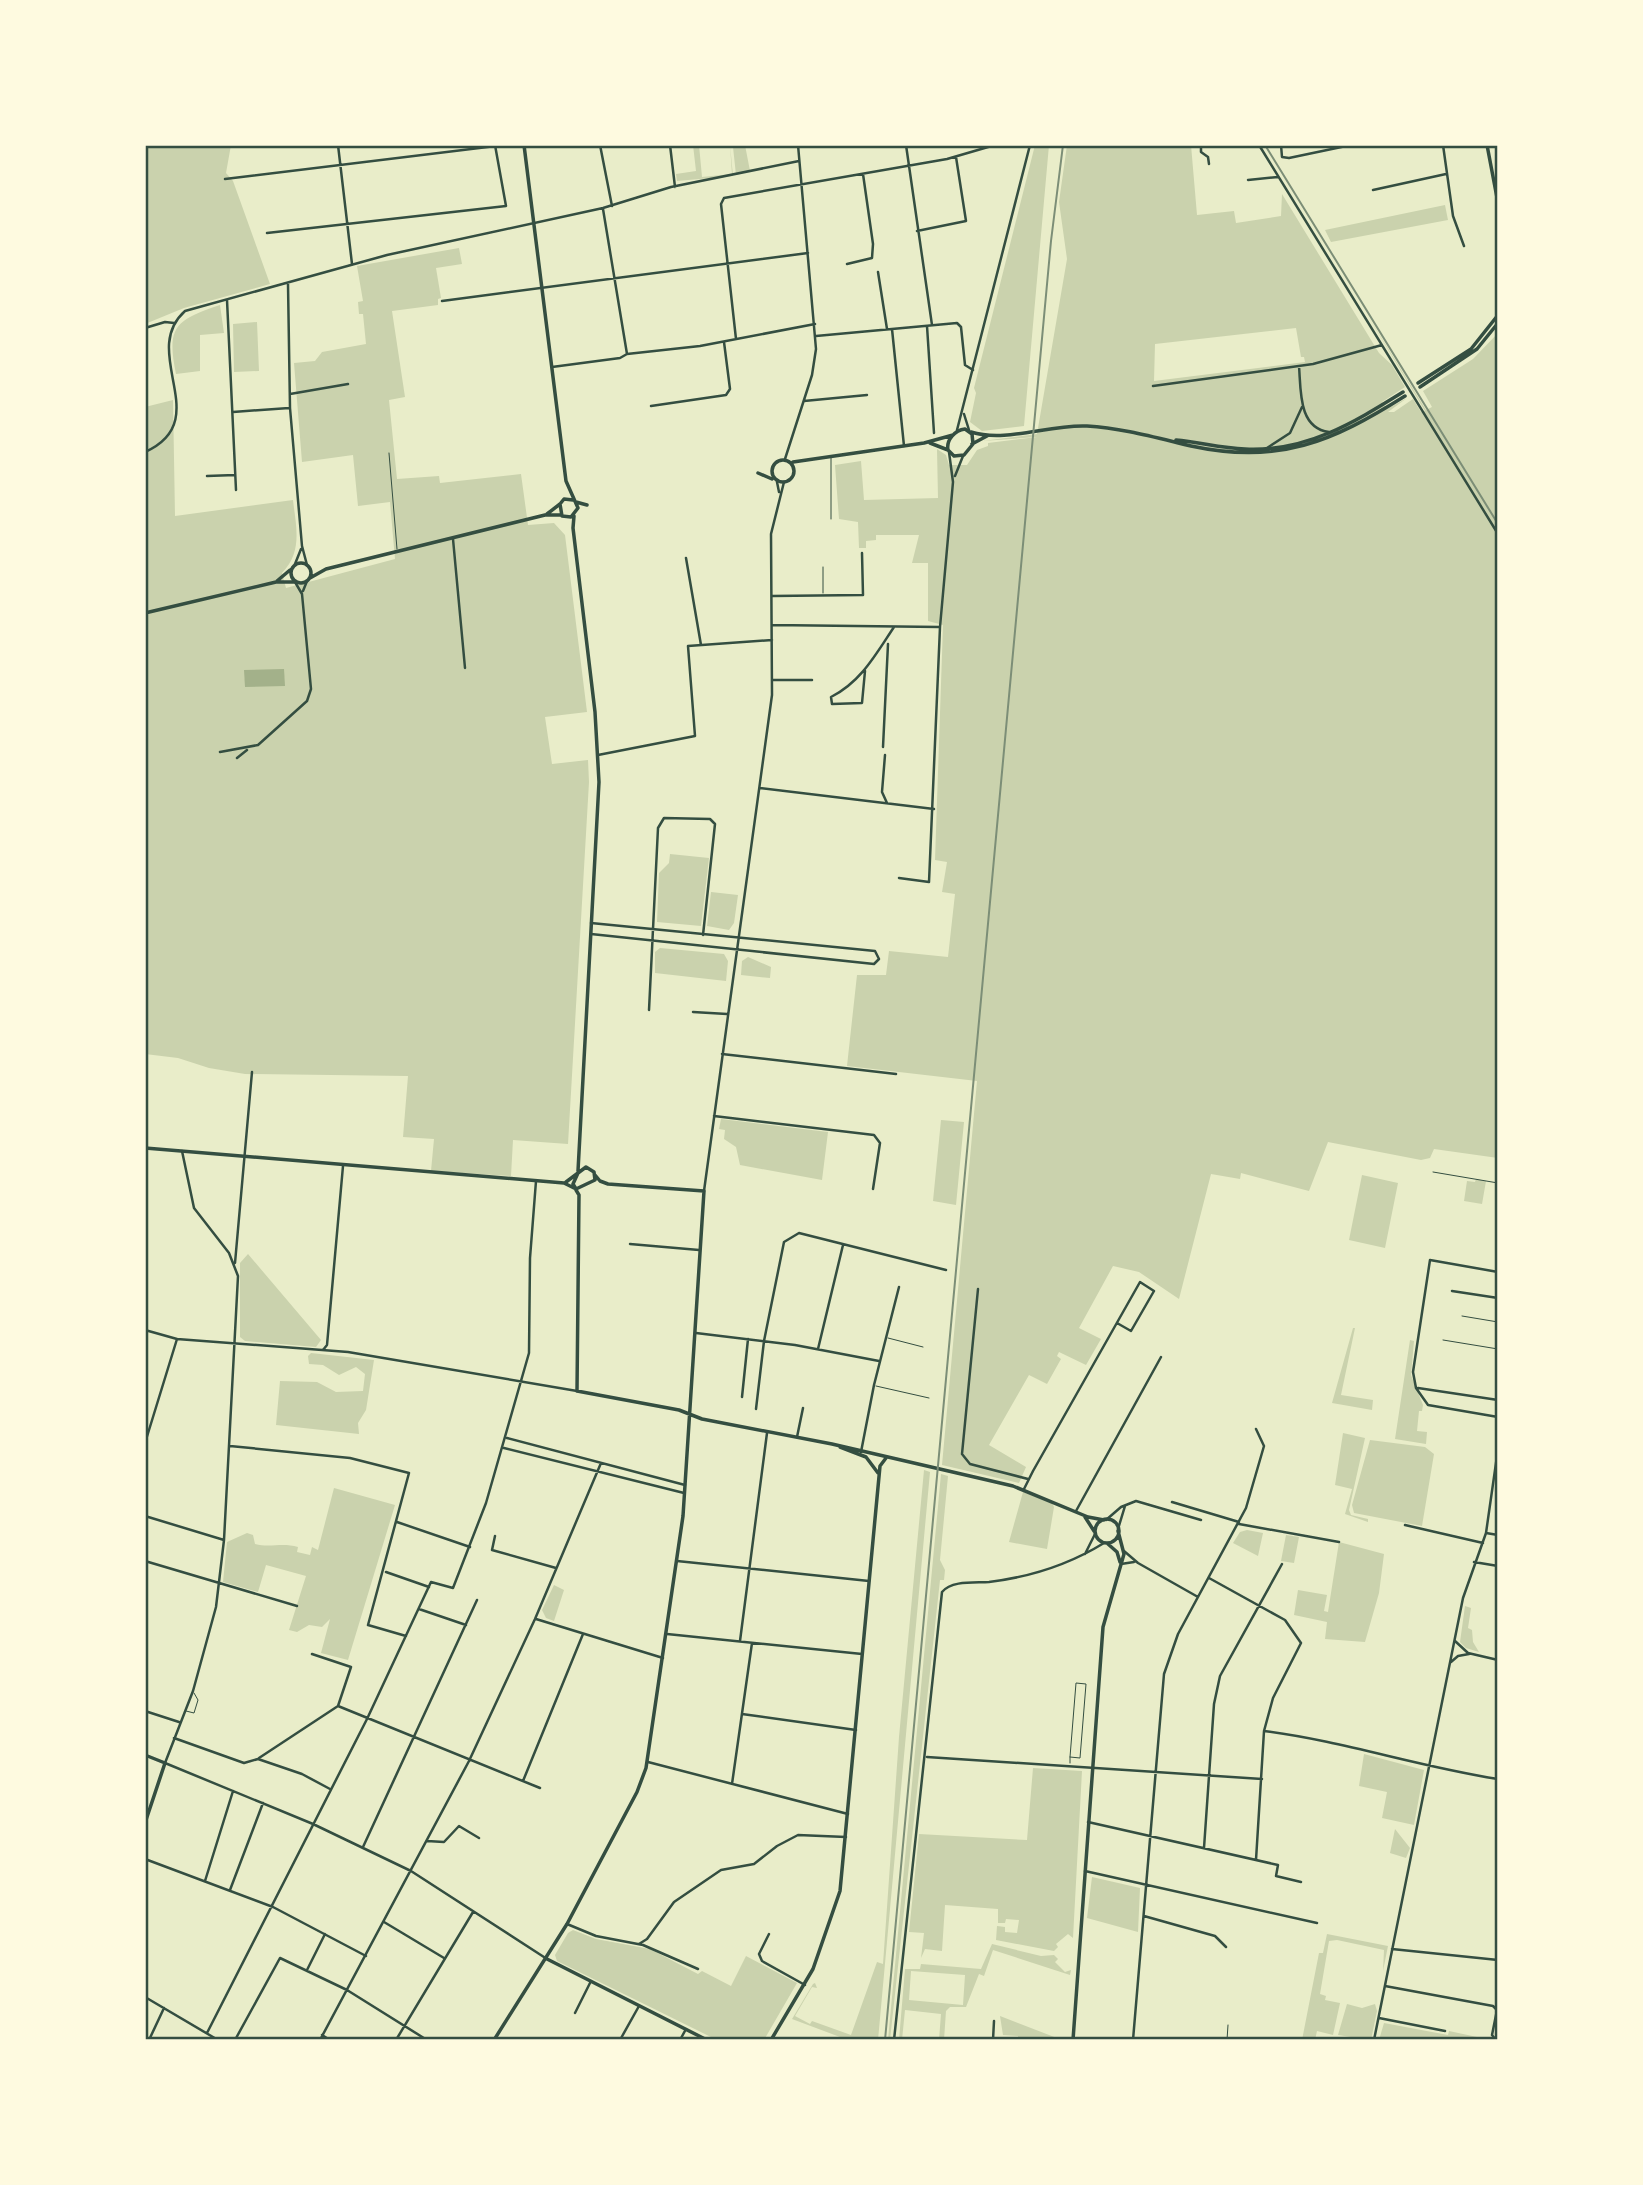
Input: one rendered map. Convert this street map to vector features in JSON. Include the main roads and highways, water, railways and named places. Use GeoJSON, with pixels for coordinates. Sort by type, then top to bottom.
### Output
{"type":"FeatureCollection","features":[{"type":"Feature","properties":{"kind":"railway"},"geometry":{"type":"LineString","coordinates":[[885,2040],[1051,241],[1063,145]]}},
{"type":"Feature","properties":{"kind":"railway"},"geometry":{"type":"LineString","coordinates":[[1265,145],[1498,524]]}}]}
